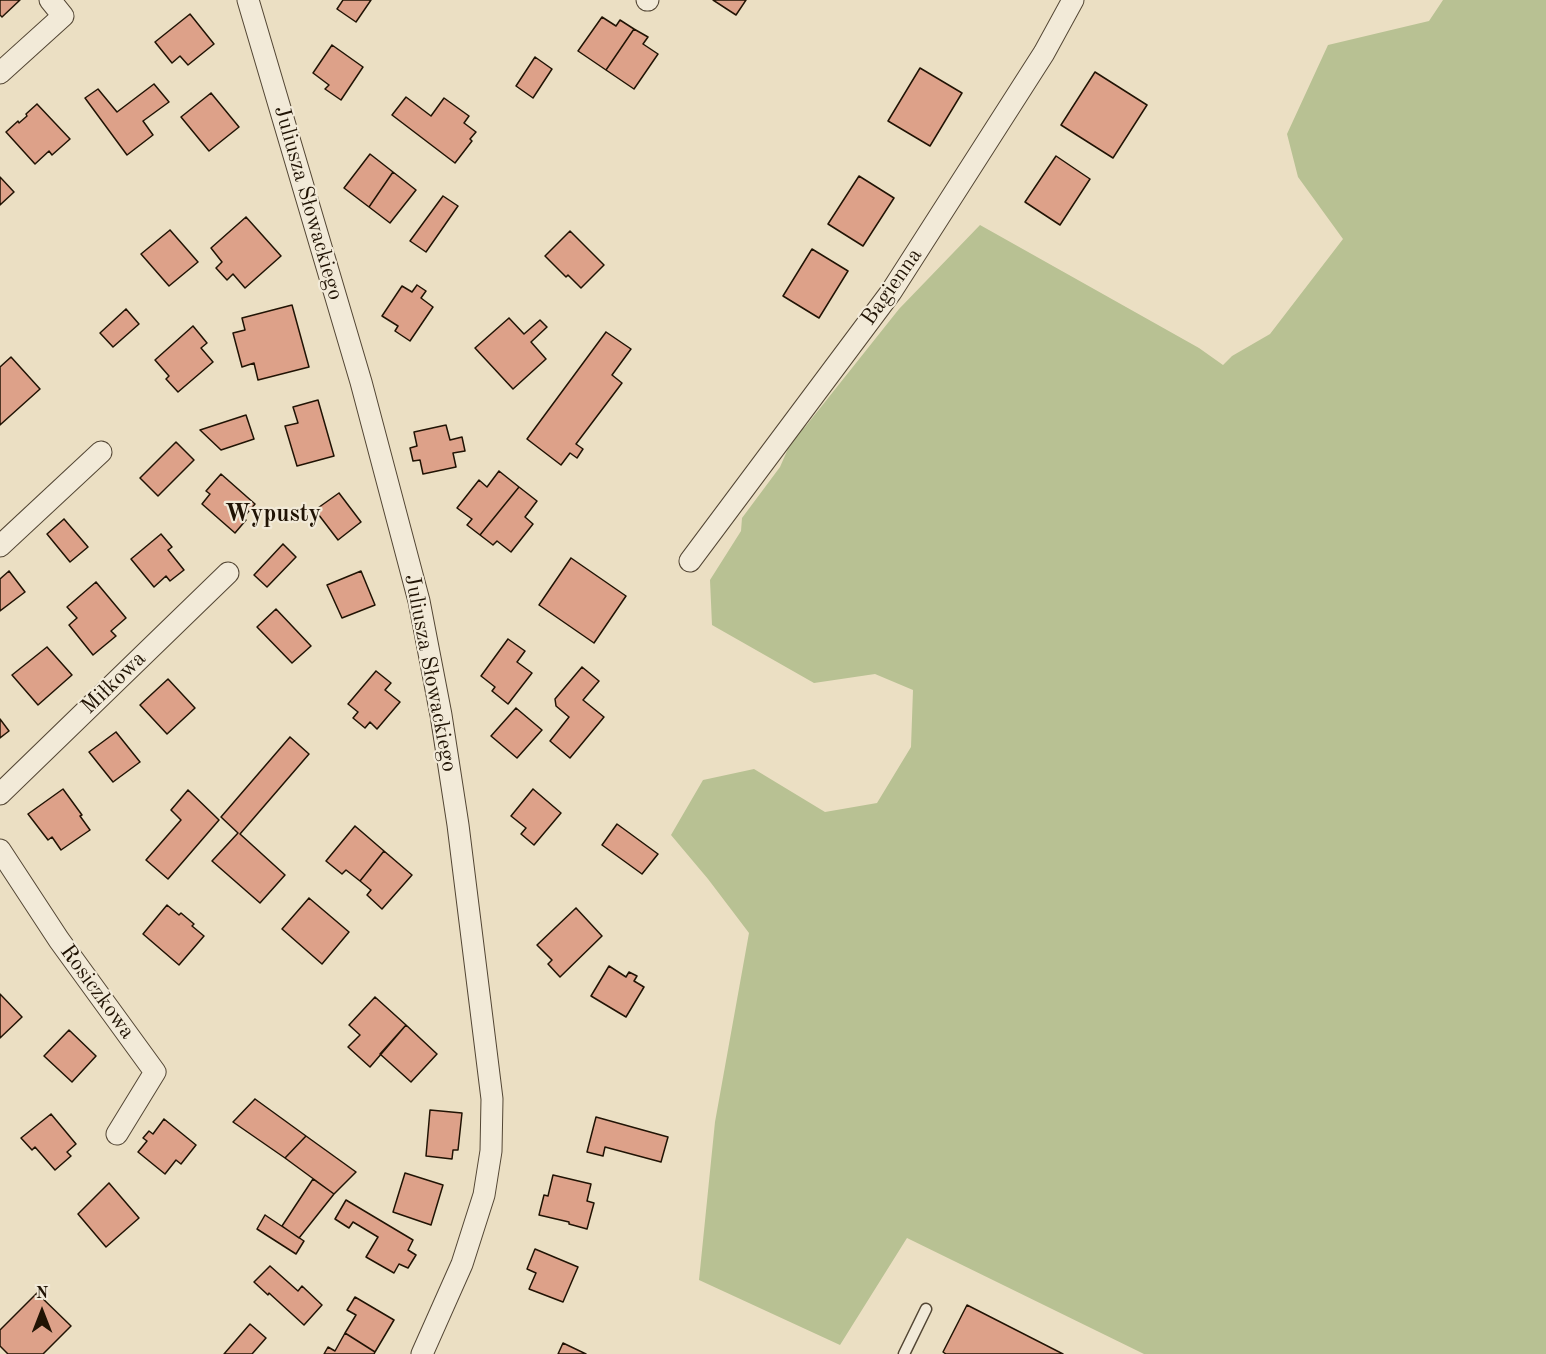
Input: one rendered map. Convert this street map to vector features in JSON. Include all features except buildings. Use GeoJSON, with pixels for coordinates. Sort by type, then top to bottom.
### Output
{"type":"FeatureCollection","features":[{"type":"Feature","properties":{"kind":"street","name":"Juliusza Słowackiego"},"geometry":{"type":"LineString","coordinates":[[248,0],[361,382],[419,601],[441,715],[458,825],[492,1098],[491,1151],[484,1195],[462,1264],[422,1354]]}},
{"type":"Feature","properties":{"kind":"street","name":"Bagienna"},"geometry":{"type":"LineString","coordinates":[[690,561],[891,292],[1044,53],[1073,0]]}},
{"type":"Feature","properties":{"kind":"street"},"geometry":{"type":"LineString","coordinates":[[0,73],[57,8]]}},
{"type":"Feature","properties":{"kind":"street"},"geometry":{"type":"LineString","coordinates":[[0,546],[101,452]]}},
{"type":"Feature","properties":{"kind":"street","name":"Miłkowa"},"geometry":{"type":"LineString","coordinates":[[0,794],[228,573]]}},
{"type":"Feature","properties":{"kind":"street","name":"Rosiczkowa"},"geometry":{"type":"LineString","coordinates":[[0,850],[60,940],[155,1072],[117,1134]]}},
{"type":"Feature","properties":{"kind":"lane"},"geometry":{"type":"LineString","coordinates":[[904,1354],[926,1309]]}},
{"type":"Feature","properties":{"kind":"green space"},"geometry":{"type":"Polygon","coordinates":[[[1443,0],[1546,0],[1546,1354],[1144,1354],[907,1238],[840,1345],[699,1280],[715,1122],[749,933],[671,835],[703,780],[754,769],[825,812],[877,803],[911,747],[913,690],[875,674],[814,683],[712,625],[710,580],[741,531],[742,518],[780,467],[794,435],[805,427],[899,309],[980,225],[1199,348],[1223,365],[1232,356],[1270,334],[1343,239],[1298,177],[1287,134],[1328,45],[1429,21],[1443,0]]]}},
{"type":"Feature","properties":{"kind":"district","name":"Wypusty"},"geometry":{"type":"Point","coordinates":[273,515]}}]}
